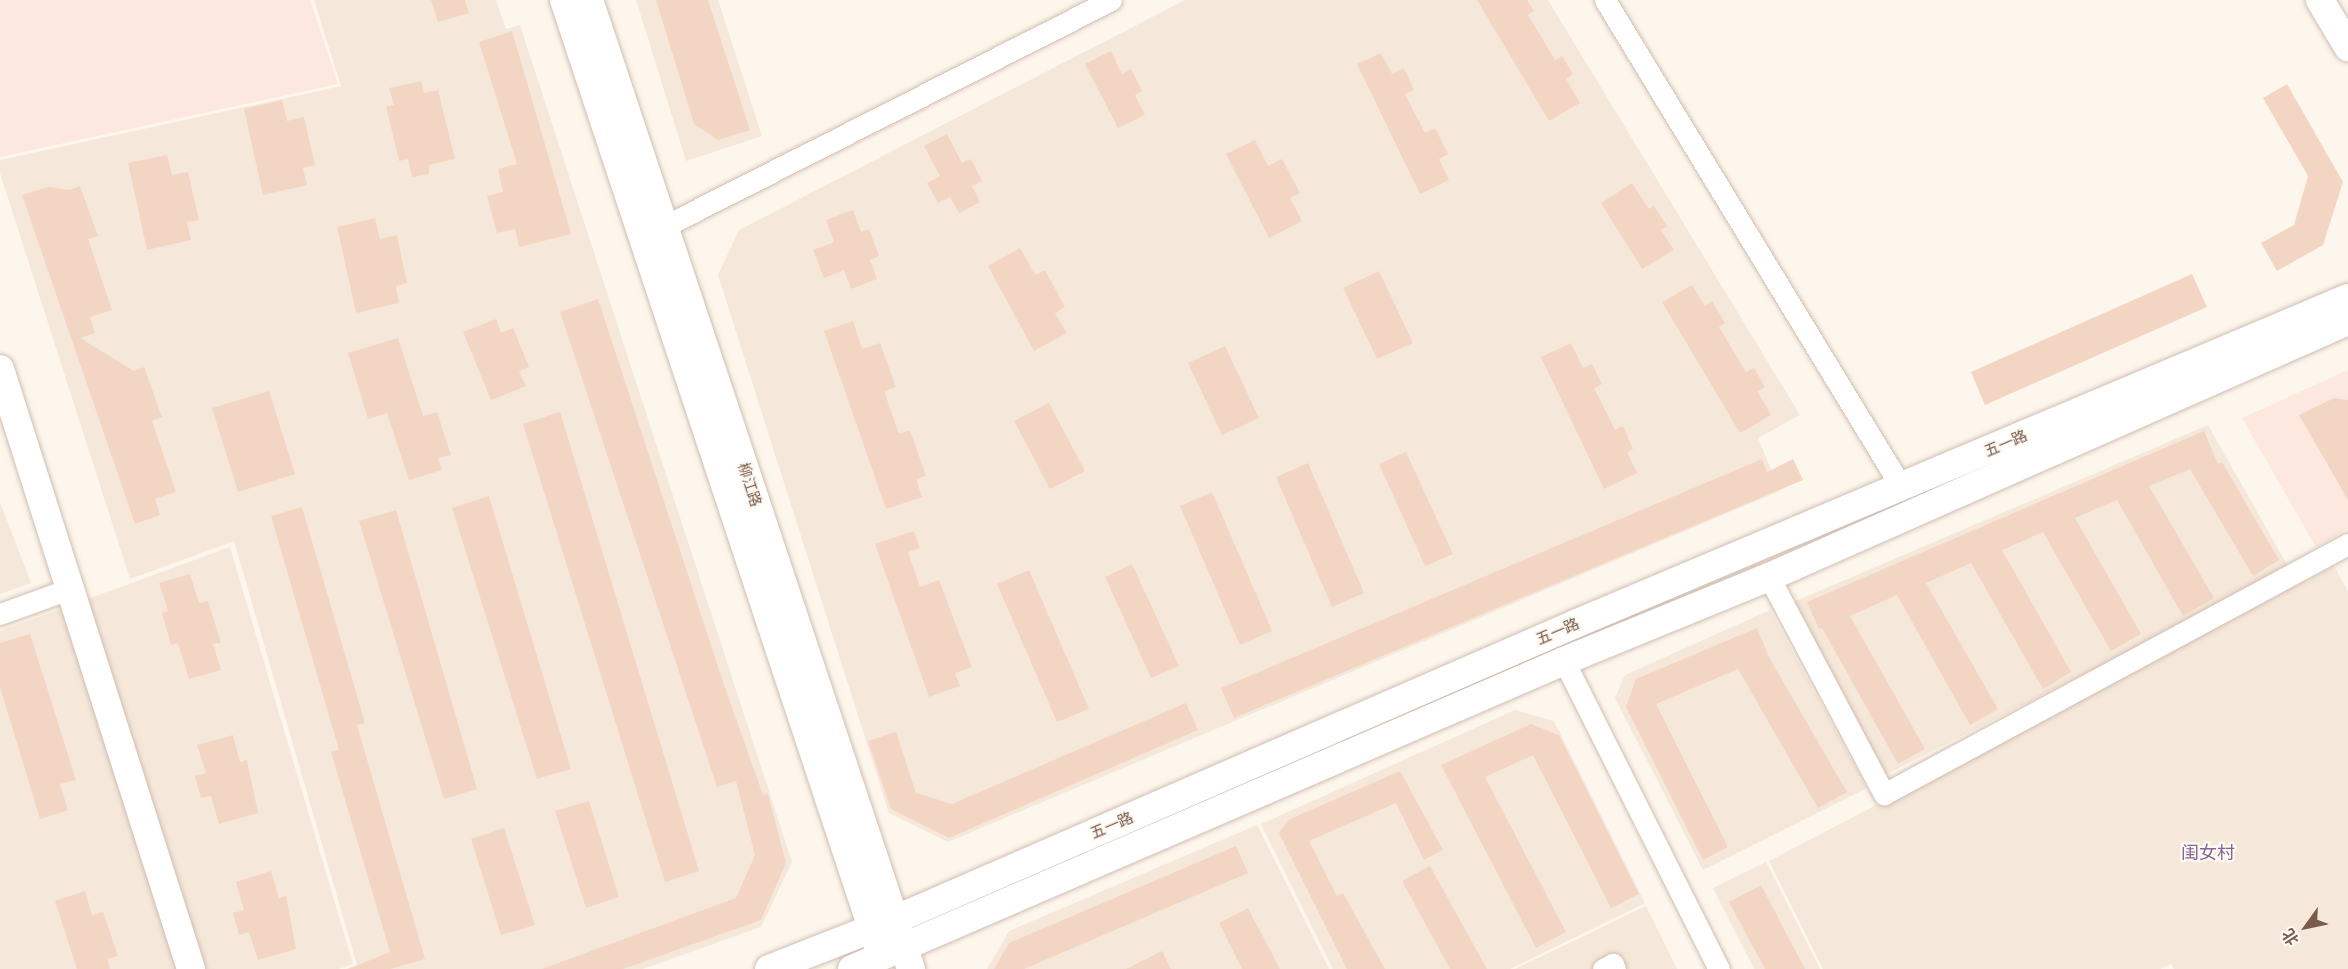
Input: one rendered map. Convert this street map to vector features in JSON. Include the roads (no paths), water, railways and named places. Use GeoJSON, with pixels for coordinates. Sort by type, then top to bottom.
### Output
{"type":"FeatureCollection","features":[{"type":"Feature","properties":{"kind":"street","name":"柳江路"},"geometry":{"type":"LineString","coordinates":[[564,0],[652,233],[896,961]]}},
{"type":"Feature","properties":{"kind":"street","name":"柳江路"},"geometry":{"type":"LineString","coordinates":[[589,0],[652,233]]}},
{"type":"Feature","properties":{"kind":"street"},"geometry":{"type":"LineString","coordinates":[[652,233],[1111,0]]}},
{"type":"Feature","properties":{"kind":"street"},"geometry":{"type":"LineString","coordinates":[[1605,0],[1902,488]]}},
{"type":"Feature","properties":{"kind":"street"},"geometry":{"type":"LineString","coordinates":[[2320,0],[2348,47]]}},
{"type":"Feature","properties":{"kind":"street","name":"五一路"},"geometry":{"type":"LineString","coordinates":[[770,969],[883,925],[1575,624],[2348,298]]}},
{"type":"Feature","properties":{"kind":"street","name":"五一路"},"geometry":{"type":"LineString","coordinates":[[852,969],[896,961],[1576,656],[1769,577],[2348,321]]}},
{"type":"Feature","properties":{"kind":"street"},"geometry":{"type":"LineString","coordinates":[[0,369],[190,969]]}},
{"type":"Feature","properties":{"kind":"street"},"geometry":{"type":"LineString","coordinates":[[1769,577],[1884,794],[2348,544]]}},
{"type":"Feature","properties":{"kind":"street"},"geometry":{"type":"LineString","coordinates":[[0,614],[69,589]]}},
{"type":"Feature","properties":{"kind":"street"},"geometry":{"type":"LineString","coordinates":[[1575,624],[1576,656],[1719,969]]}},
{"type":"Feature","properties":{"kind":"street"},"geometry":{"type":"LineString","coordinates":[[1603,969],[1613,964],[1615,969]]}},
{"type":"Feature","properties":{"kind":"district","name":"闺女村"},"geometry":{"type":"Point","coordinates":[2208,853]}}]}
